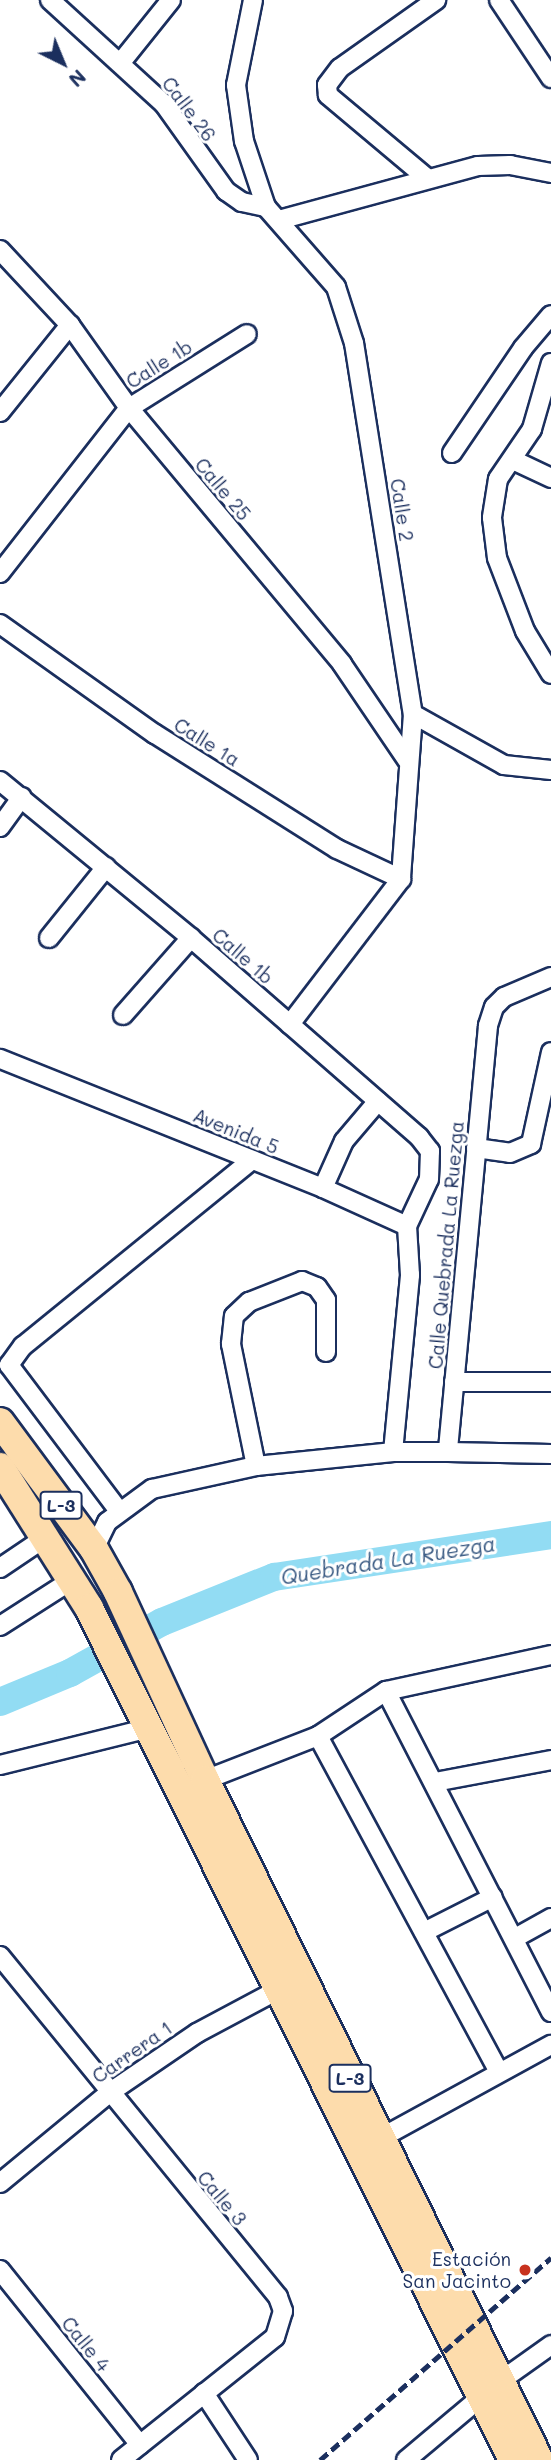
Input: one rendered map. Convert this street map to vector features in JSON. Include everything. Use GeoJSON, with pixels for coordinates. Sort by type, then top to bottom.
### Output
{"type":"FeatureCollection","features":[{"type":"Feature","properties":{"kind":"main road","name":"L-3"},"geometry":{"type":"LineString","coordinates":[[0,1422],[93,1549],[118,1592],[205,1780],[291,1983],[490,2390],[539,2460]]}},
{"type":"Feature","properties":{"kind":"main road","name":"L-3"},"geometry":{"type":"LineString","coordinates":[[0,1467],[89,1608],[144,1717],[379,2139],[490,2390],[513,2460]]}},
{"type":"Feature","properties":{"kind":"street","name":"Calle 26"},"geometry":{"type":"LineString","coordinates":[[50,0],[122,61],[164,104],[226,191],[242,202],[266,207]]}},
{"type":"Feature","properties":{"kind":"street"},"geometry":{"type":"LineString","coordinates":[[122,61],[172,0]]}},
{"type":"Feature","properties":{"kind":"street","name":"Calle 2"},"geometry":{"type":"LineString","coordinates":[[253,0],[236,85],[244,141],[266,207],[336,287],[354,343],[412,714],[401,879]]}},
{"type":"Feature","properties":{"kind":"street"},"geometry":{"type":"LineString","coordinates":[[428,179],[328,95],[327,85],[340,68],[436,0]]}},
{"type":"Feature","properties":{"kind":"street"},"geometry":{"type":"LineString","coordinates":[[499,0],[551,78]]}},
{"type":"Feature","properties":{"kind":"street"},"geometry":{"type":"LineString","coordinates":[[279,220],[478,166],[510,165],[551,173]]}},
{"type":"Feature","properties":{"kind":"street","name":"Calle 25"},"geometry":{"type":"LineString","coordinates":[[0,250],[70,325],[129,408],[342,664],[407,760]]}},
{"type":"Feature","properties":{"kind":"street"},"geometry":{"type":"LineString","coordinates":[[452,453],[523,348],[551,315]]}},
{"type":"Feature","properties":{"kind":"street"},"geometry":{"type":"LineString","coordinates":[[0,412],[70,325]]}},
{"type":"Feature","properties":{"kind":"street","name":"Calle 1b"},"geometry":{"type":"LineString","coordinates":[[0,573],[129,408],[247,334]]}},
{"type":"Feature","properties":{"kind":"street"},"geometry":{"type":"LineString","coordinates":[[551,363],[531,429],[493,495],[497,558],[525,631],[551,674]]}},
{"type":"Feature","properties":{"kind":"street"},"geometry":{"type":"LineString","coordinates":[[513,460],[551,478]]}},
{"type":"Feature","properties":{"kind":"street","name":"Calle 1a"},"geometry":{"type":"LineString","coordinates":[[0,624],[155,734],[337,849],[401,879]]}},
{"type":"Feature","properties":{"kind":"street"},"geometry":{"type":"LineString","coordinates":[[412,714],[504,765],[551,770]]}},
{"type":"Feature","properties":{"kind":"street","name":"Calle 1b"},"geometry":{"type":"LineString","coordinates":[[0,781],[191,938],[378,1101],[430,1151],[429,1179],[407,1226]]}},
{"type":"Feature","properties":{"kind":"street"},"geometry":{"type":"LineString","coordinates":[[0,827],[22,797]]}},
{"type":"Feature","properties":{"kind":"street"},"geometry":{"type":"LineString","coordinates":[[49,938],[106,867]]}},
{"type":"Feature","properties":{"kind":"street"},"geometry":{"type":"LineString","coordinates":[[290,1024],[401,879]]}},
{"type":"Feature","properties":{"kind":"street"},"geometry":{"type":"LineString","coordinates":[[123,1015],[191,938]]}},
{"type":"Feature","properties":{"kind":"street","name":"Calle Quebrada La Ruezga"},"geometry":{"type":"LineString","coordinates":[[449,1452],[476,1148],[494,1007],[504,997],[550,980]]}},
{"type":"Feature","properties":{"kind":"street"},"geometry":{"type":"LineString","coordinates":[[476,1148],[510,1153],[531,1144],[551,1052]]}},
{"type":"Feature","properties":{"kind":"street","name":"Avenida 5"},"geometry":{"type":"LineString","coordinates":[[0,1059],[323,1188],[407,1226]]}},
{"type":"Feature","properties":{"kind":"street"},"geometry":{"type":"LineString","coordinates":[[323,1188],[344,1141],[378,1101]]}},
{"type":"Feature","properties":{"kind":"street"},"geometry":{"type":"LineString","coordinates":[[119,1511],[9,1365],[23,1346],[253,1160]]}},
{"type":"Feature","properties":{"kind":"street"},"geometry":{"type":"LineString","coordinates":[[393,1452],[410,1275],[407,1226]]}},
{"type":"Feature","properties":{"kind":"street"},"geometry":{"type":"LineString","coordinates":[[256,1466],[231,1344],[234,1316],[249,1302],[302,1281],[317,1287],[326,1300],[326,1352]]}},
{"type":"Feature","properties":{"kind":"street"},"geometry":{"type":"LineString","coordinates":[[454,1382],[551,1382]]}},
{"type":"Feature","properties":{"kind":"street"},"geometry":{"type":"LineString","coordinates":[[93,1549],[119,1511],[152,1489],[256,1466],[393,1452],[551,1454]]}},
{"type":"Feature","properties":{"kind":"street"},"geometry":{"type":"LineString","coordinates":[[0,1568],[46,1537]]}},
{"type":"Feature","properties":{"kind":"street"},"geometry":{"type":"LineString","coordinates":[[0,1626],[72,1580]]}},
{"type":"Feature","properties":{"kind":"street"},"geometry":{"type":"LineString","coordinates":[[205,1780],[318,1736],[386,1691],[551,1655]]}},
{"type":"Feature","properties":{"kind":"street"},"geometry":{"type":"LineString","coordinates":[[386,1691],[551,2012]]}},
{"type":"Feature","properties":{"kind":"street"},"geometry":{"type":"LineString","coordinates":[[0,1766],[144,1717]]}},
{"type":"Feature","properties":{"kind":"street"},"geometry":{"type":"LineString","coordinates":[[318,1736],[499,2072]]}},
{"type":"Feature","properties":{"kind":"street"},"geometry":{"type":"LineString","coordinates":[[435,1782],[551,1760]]}},
{"type":"Feature","properties":{"kind":"street"},"geometry":{"type":"LineString","coordinates":[[424,1932],[493,1897]]}},
{"type":"Feature","properties":{"kind":"street"},"geometry":{"type":"LineString","coordinates":[[515,1938],[551,1918]]}},
{"type":"Feature","properties":{"kind":"street","name":"Calle 3"},"geometry":{"type":"LineString","coordinates":[[0,1956],[108,2093],[278,2297],[283,2311],[275,2337],[121,2460]]}},
{"type":"Feature","properties":{"kind":"street","name":"Carrera 1"},"geometry":{"type":"LineString","coordinates":[[0,2183],[108,2093],[197,2033],[291,1983]]}},
{"type":"Feature","properties":{"kind":"street"},"geometry":{"type":"LineString","coordinates":[[379,2139],[551,2045]]}},
{"type":"Feature","properties":{"kind":"street","name":"Calle 4"},"geometry":{"type":"LineString","coordinates":[[0,2270],[140,2445]]}},
{"type":"Feature","properties":{"kind":"street"},"geometry":{"type":"LineString","coordinates":[[406,2460],[490,2390],[551,2345]]}},
{"type":"Feature","properties":{"kind":"street"},"geometry":{"type":"LineString","coordinates":[[204,2393],[248,2460]]}},
{"type":"Feature","properties":{"kind":"waterway","name":"Quebrada La Ruezga"},"geometry":{"type":"LineString","coordinates":[[0,1702],[70,1673],[162,1622],[274,1577],[551,1535]]}},
{"type":"Feature","properties":{"kind":"railway"},"geometry":{"type":"LineString","coordinates":[[320,2460],[551,2258]]}},
{"type":"Feature","properties":{"kind":"place","name":"Estación San Jacinto"},"geometry":{"type":"Point","coordinates":[525,2270]}}]}
